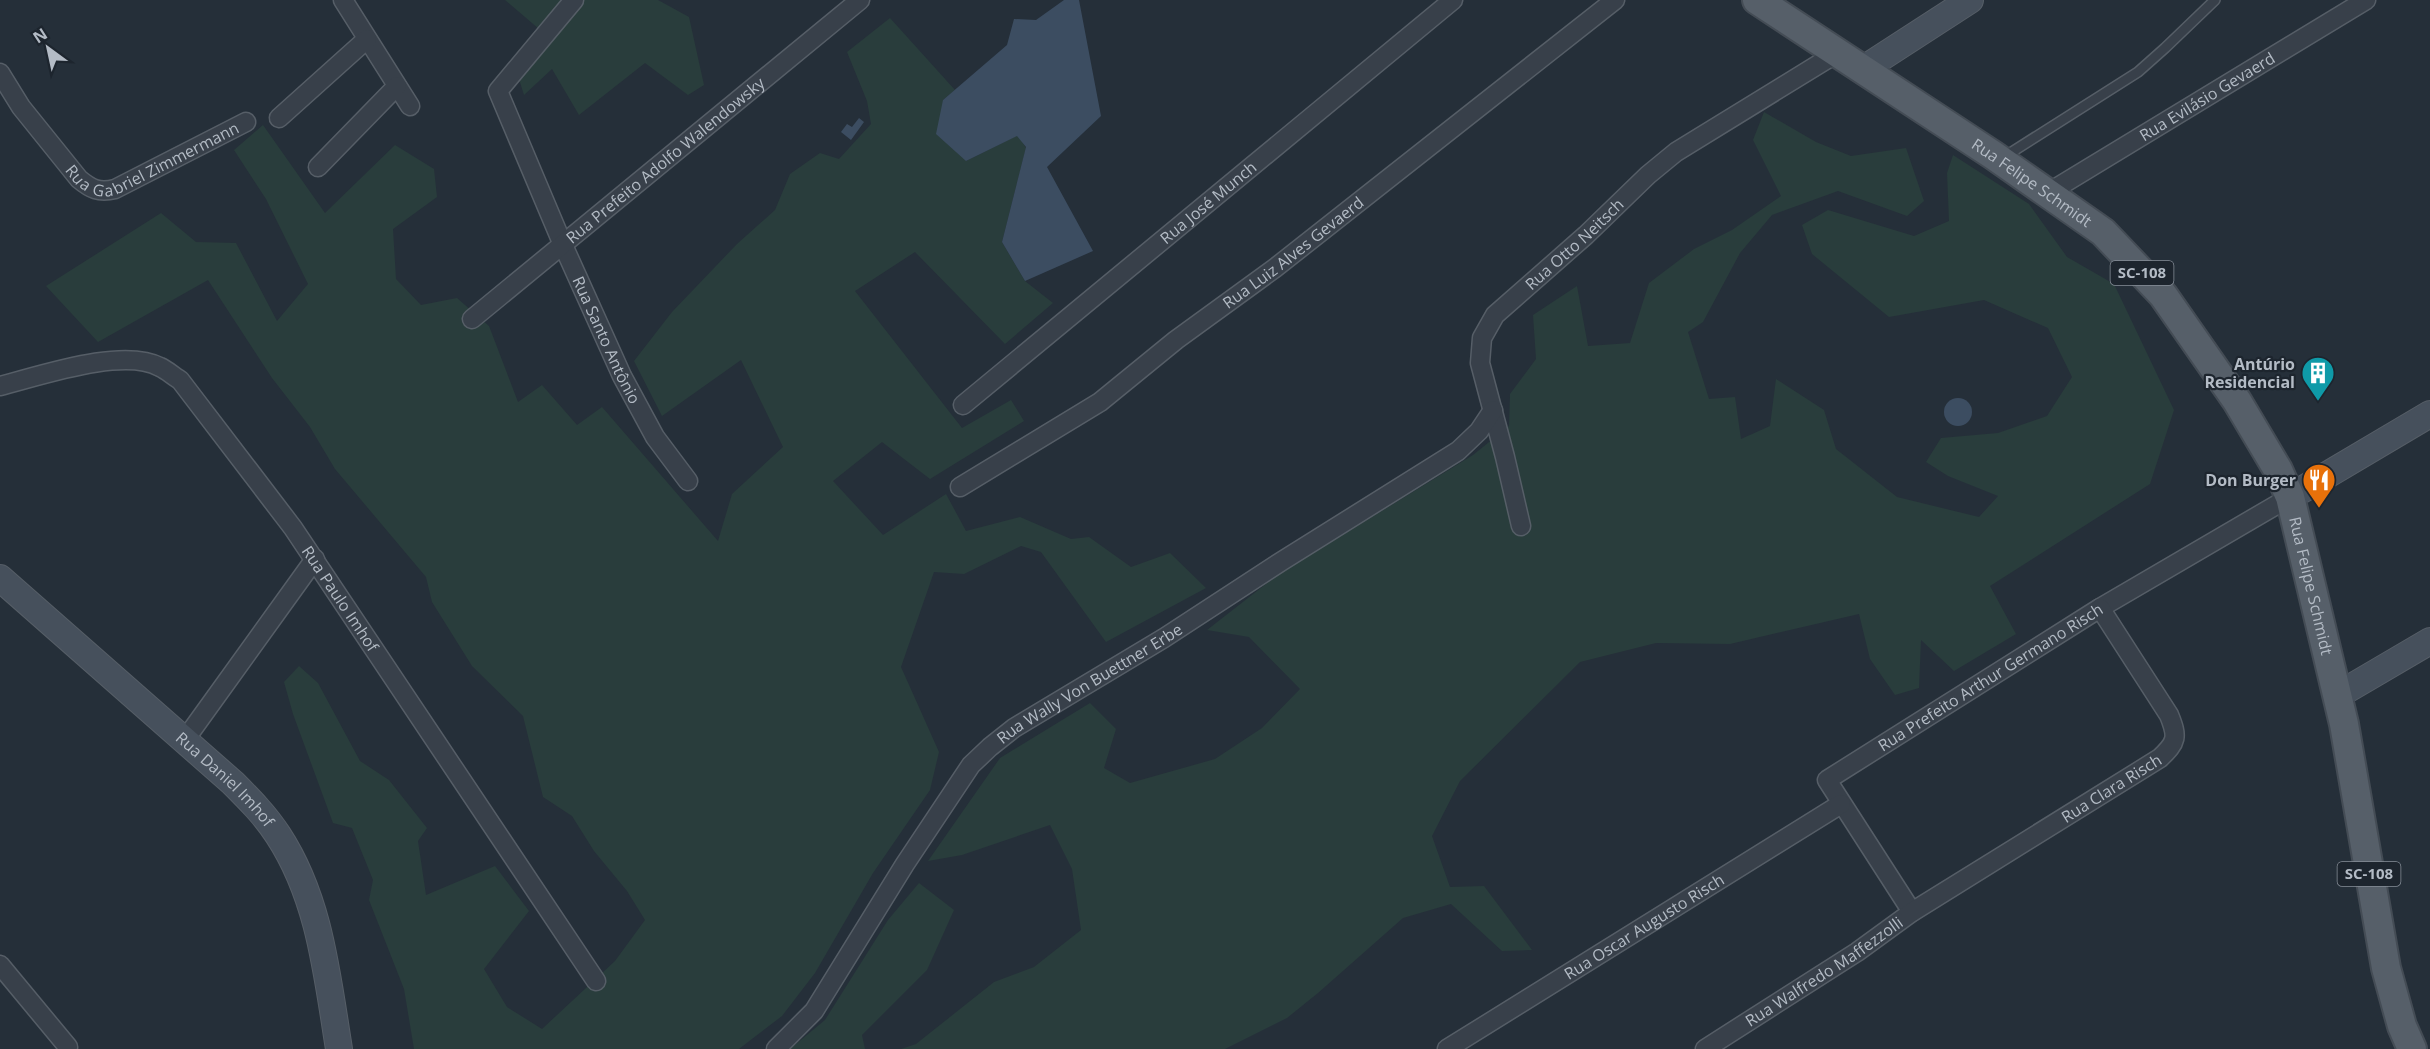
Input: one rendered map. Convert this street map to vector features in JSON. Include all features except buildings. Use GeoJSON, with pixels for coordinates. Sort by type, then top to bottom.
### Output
{"type":"FeatureCollection","features":[{"type":"Feature","properties":{"kind":"main road","name":"Rua Felipe Schmidt"},"geometry":{"type":"LineString","coordinates":[[1757,0],[2049,193],[2103,232],[2163,295],[2237,401],[2278,470],[2290,497],[2338,695],[2386,968],[2402,1026],[2412,1049]]}},
{"type":"Feature","properties":{"kind":"street"},"geometry":{"type":"LineString","coordinates":[[343,0],[410,106]]}},
{"type":"Feature","properties":{"kind":"street","name":"Rua Santo Antônio"},"geometry":{"type":"LineString","coordinates":[[574,0],[498,91],[563,245],[638,407],[655,437],[688,481]]}},
{"type":"Feature","properties":{"kind":"street","name":"Rua Prefeito Adolfo Walendowsky"},"geometry":{"type":"LineString","coordinates":[[472,319],[860,0]]}},
{"type":"Feature","properties":{"kind":"street","name":"Rua José Munch"},"geometry":{"type":"LineString","coordinates":[[963,405],[1453,0]]}},
{"type":"Feature","properties":{"kind":"street","name":"Rua Luiz Alves Gevaerd"},"geometry":{"type":"LineString","coordinates":[[960,487],[1100,402],[1176,340],[1284,261],[1615,0]]}},
{"type":"Feature","properties":{"kind":"street"},"geometry":{"type":"LineString","coordinates":[[1862,70],[1970,0]]}},
{"type":"Feature","properties":{"kind":"street","name":"Rua Evilásio Gevaerd"},"geometry":{"type":"LineString","coordinates":[[2049,193],[2366,0]]}},
{"type":"Feature","properties":{"kind":"street"},"geometry":{"type":"LineString","coordinates":[[279,118],[367,39]]}},
{"type":"Feature","properties":{"kind":"street","name":"Rua Otto Neitsch"},"geometry":{"type":"LineString","coordinates":[[1521,526],[1480,363],[1482,338],[1495,315],[1676,152],[1837,53]]}},
{"type":"Feature","properties":{"kind":"street","name":"Rua Gabriel Zimmermann"},"geometry":{"type":"LineString","coordinates":[[0,73],[21,107],[79,179],[90,189],[102,192],[115,189],[246,122]]}},
{"type":"Feature","properties":{"kind":"street"},"geometry":{"type":"LineString","coordinates":[[318,167],[397,86]]}},
{"type":"Feature","properties":{"kind":"street","name":"Rua Paulo Imhof"},"geometry":{"type":"LineString","coordinates":[[0,386],[83,365],[109,361],[133,361],[159,366],[180,380],[315,559],[596,981]]}},
{"type":"Feature","properties":{"kind":"street","name":"Rua Wally Von Buettner Erbe"},"geometry":{"type":"LineString","coordinates":[[776,1049],[814,1011],[905,864],[971,765],[990,747],[1014,728],[1164,638],[1458,451],[1479,431],[1493,410]]}},
{"type":"Feature","properties":{"kind":"street"},"geometry":{"type":"LineString","coordinates":[[2290,497],[2430,414]]}},
{"type":"Feature","properties":{"kind":"street","name":"Rua Prefeito Arthur Germano Risch"},"geometry":{"type":"LineString","coordinates":[[1912,912],[1827,780],[2100,608],[2290,497]]}},
{"type":"Feature","properties":{"kind":"street"},"geometry":{"type":"LineString","coordinates":[[184,741],[315,559]]}},
{"type":"Feature","properties":{"kind":"street","name":"Rua Daniel Imhof"},"geometry":{"type":"LineString","coordinates":[[0,578],[233,783],[277,833],[305,887],[316,919],[339,1049]]}},
{"type":"Feature","properties":{"kind":"street","name":"Rua Clara Risch"},"geometry":{"type":"LineString","coordinates":[[1912,912],[2160,758],[2173,746],[2176,732],[2169,715],[2100,608]]}},
{"type":"Feature","properties":{"kind":"street"},"geometry":{"type":"LineString","coordinates":[[2338,695],[2430,641]]}},
{"type":"Feature","properties":{"kind":"street","name":"Rua Oscar Augusto Risch"},"geometry":{"type":"LineString","coordinates":[[1447,1049],[1842,804]]}},
{"type":"Feature","properties":{"kind":"street","name":"Rua Walfredo Maffezzolli"},"geometry":{"type":"LineString","coordinates":[[1706,1049],[1857,952],[1912,912]]}},
{"type":"Feature","properties":{"kind":"street"},"geometry":{"type":"LineString","coordinates":[[0,965],[68,1047]]}},
{"type":"Feature","properties":{"kind":"lane"},"geometry":{"type":"LineString","coordinates":[[1999,160],[2138,72],[2214,0]]}},
{"type":"Feature","properties":{"kind":"green space"},"geometry":{"type":"Polygon","coordinates":[[[505,0],[658,0],[689,17],[704,85],[688,95],[645,63],[579,115],[552,69],[524,95],[519,79],[553,41],[505,0]]]}},
{"type":"Feature","properties":{"kind":"green space"},"geometry":{"type":"Polygon","coordinates":[[[890,18],[955,90],[943,100],[966,161],[1018,135],[1026,148],[1002,242],[1025,281],[1053,303],[1005,344],[915,252],[855,291],[962,428],[1011,400],[1024,421],[930,479],[882,442],[833,481],[883,535],[946,494],[966,531],[1020,517],[1071,539],[1089,537],[1131,567],[1170,553],[1206,588],[1106,642],[1041,552],[1021,546],[964,574],[934,572],[901,667],[939,752],[930,790],[873,873],[815,973],[782,1016],[739,1049],[414,1049],[404,989],[369,900],[373,880],[352,828],[333,823],[293,714],[284,682],[299,666],[318,683],[360,761],[389,780],[427,828],[418,841],[426,895],[495,866],[529,911],[484,969],[507,1007],[542,1029],[615,961],[645,920],[627,891],[594,851],[572,816],[543,797],[523,716],[472,666],[432,602],[426,577],[335,469],[310,427],[272,378],[208,280],[98,342],[46,286],[161,213],[196,242],[236,243],[277,321],[308,284],[266,199],[234,150],[263,125],[325,213],[395,145],[434,169],[437,197],[393,229],[396,279],[421,305],[457,298],[489,326],[518,402],[542,385],[577,425],[602,407],[718,541],[732,494],[783,447],[741,360],[662,416],[634,361],[672,312],[737,244],[775,210],[790,174],[820,153],[839,159],[871,124],[867,101],[847,52],[890,18]]]}},
{"type":"Feature","properties":{"kind":"green space"},"geometry":{"type":"Polygon","coordinates":[[[1764,112],[1816,142],[1851,156],[1906,148],[1924,201],[1907,216],[1838,191],[1772,215],[1740,253],[1703,322],[1688,332],[1709,399],[1735,397],[1741,439],[1770,426],[1776,379],[1824,410],[1836,449],[1897,497],[1979,517],[1998,496],[1948,476],[1926,462],[1941,438],[1998,433],[2047,416],[2072,377],[2048,328],[1984,300],[1889,317],[1812,254],[1802,225],[1828,210],[1914,236],[1949,221],[1947,173],[1953,155],[2029,204],[2067,257],[2114,284],[2174,410],[2150,484],[1990,586],[2016,634],[1954,671],[1921,640],[1919,688],[1895,695],[1870,659],[1859,614],[1730,644],[1656,643],[1580,662],[1460,781],[1432,836],[1450,887],[1484,886],[1532,950],[1502,951],[1451,904],[1403,918],[1287,1018],[1225,1049],[901,1049],[916,1044],[994,982],[1034,967],[1081,930],[1072,869],[1050,825],[962,855],[928,861],[1000,758],[1090,703],[1116,729],[1104,768],[1130,783],[1215,759],[1262,728],[1300,689],[1249,637],[1207,630],[1276,576],[1473,455],[1509,426],[1510,394],[1536,359],[1533,315],[1577,286],[1588,346],[1630,343],[1649,283],[1694,249],[1732,230],[1781,196],[1753,140],[1764,112]]]}},
{"type":"Feature","properties":{"kind":"green space"},"geometry":{"type":"Polygon","coordinates":[[[919,883],[954,910],[927,970],[862,1035],[865,1049],[790,1049],[825,1020],[888,920],[919,883]]]}},
{"type":"Feature","properties":{"kind":"water"},"geometry":{"type":"Polygon","coordinates":[[[1064,0],[1079,0],[1101,116],[1047,167],[1093,251],[1025,281],[1002,242],[1026,147],[1017,136],[966,161],[936,134],[943,100],[1007,45],[1014,19],[1036,20],[1064,0]]]}},
{"type":"Feature","properties":{"kind":"water"},"geometry":{"type":"Polygon","coordinates":[[[859,118],[864,122],[851,140],[841,132],[847,124],[852,127],[859,118]]]}},
{"type":"Feature","properties":{"kind":"water"},"geometry":{"type":"Polygon","coordinates":[[[1958,398],[1968,402],[1972,412],[1968,422],[1958,426],[1948,422],[1944,412],[1948,402],[1958,398]]]}},
{"type":"Feature","properties":{"kind":"place","name":"Antúrio Residencial"},"geometry":{"type":"Point","coordinates":[2318,402]}},
{"type":"Feature","properties":{"kind":"place","name":"Don Burger"},"geometry":{"type":"Point","coordinates":[2319,509]}}]}
